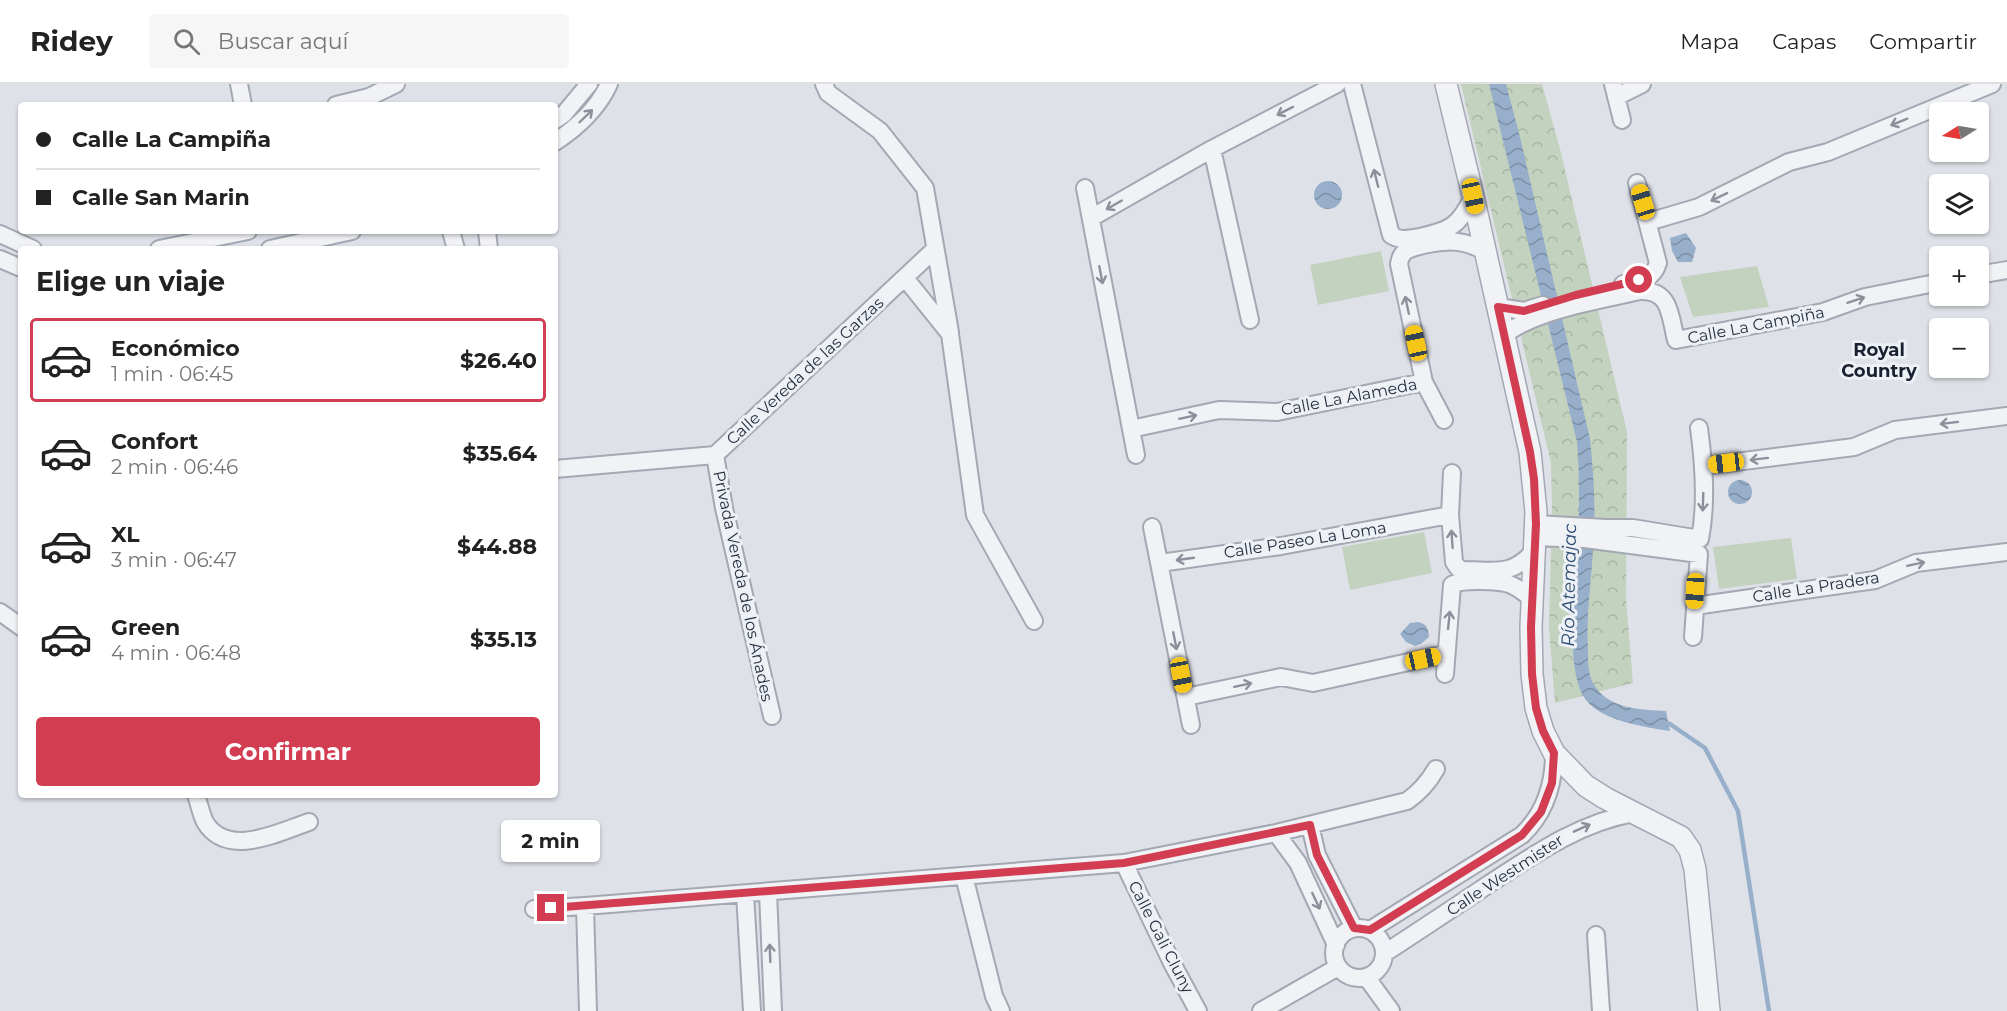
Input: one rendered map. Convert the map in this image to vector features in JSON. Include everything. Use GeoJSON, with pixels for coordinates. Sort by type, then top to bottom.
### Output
{"type":"FeatureCollection","features":[{"type":"Feature","properties":{"kind":"street"},"geometry":{"type":"LineString","coordinates":[[239,84],[242,102]]}},
{"type":"Feature","properties":{"kind":"street"},"geometry":{"type":"LineString","coordinates":[[348,102],[369,97],[396,84]]}},
{"type":"Feature","properties":{"kind":"street"},"geometry":{"type":"LineString","coordinates":[[558,118],[589,84]]}},
{"type":"Feature","properties":{"kind":"street"},"geometry":{"type":"LineString","coordinates":[[558,140],[590,114],[602,99],[609,84]]}},
{"type":"Feature","properties":{"kind":"street"},"geometry":{"type":"LineString","coordinates":[[824,84],[828,93],[880,131],[925,188],[950,334],[975,515],[1034,621]]}},
{"type":"Feature","properties":{"kind":"street"},"geometry":{"type":"LineString","coordinates":[[1090,218],[1212,149],[1337,84]]}},
{"type":"Feature","properties":{"kind":"street"},"geometry":{"type":"LineString","coordinates":[[1352,84],[1391,235],[1401,240],[1442,232],[1460,219],[1473,196]]}},
{"type":"Feature","properties":{"kind":"street"},"geometry":{"type":"LineString","coordinates":[[1446,84],[1530,452],[1543,535],[1531,627],[1532,674],[1536,708],[1543,731],[1554,753],[1586,786],[1674,833],[1690,850],[1695,869],[1710,1011]]}},
{"type":"Feature","properties":{"kind":"street"},"geometry":{"type":"LineString","coordinates":[[1622,120],[1614,90],[1642,84]]}},
{"type":"Feature","properties":{"kind":"street"},"geometry":{"type":"LineString","coordinates":[[1648,222],[1699,207],[1789,162],[1828,152],[1992,84]]}},
{"type":"Feature","properties":{"kind":"street"},"geometry":{"type":"LineString","coordinates":[[1212,149],[1250,320]]}},
{"type":"Feature","properties":{"kind":"street","name":"Calle La Campiña"},"geometry":{"type":"LineString","coordinates":[[1504,335],[1526,316],[1650,277],[1658,262],[1637,183]]}},
{"type":"Feature","properties":{"kind":"street"},"geometry":{"type":"LineString","coordinates":[[1085,188],[1136,455]]}},
{"type":"Feature","properties":{"kind":"street"},"geometry":{"type":"LineString","coordinates":[[0,234],[26,246]]}},
{"type":"Feature","properties":{"kind":"street"},"geometry":{"type":"LineString","coordinates":[[174,246],[233,234]]}},
{"type":"Feature","properties":{"kind":"street"},"geometry":{"type":"LineString","coordinates":[[284,246],[338,234]]}},
{"type":"Feature","properties":{"kind":"street","name":"Calle La Alameda"},"geometry":{"type":"LineString","coordinates":[[1444,420],[1424,382],[1399,264],[1400,258],[1412,249],[1451,241],[1469,244],[1486,252]]}},
{"type":"Feature","properties":{"kind":"street","name":"Calle Vereda de las Garzas"},"geometry":{"type":"LineString","coordinates":[[558,469],[715,455],[934,250]]}},
{"type":"Feature","properties":{"kind":"street"},"geometry":{"type":"LineString","coordinates":[[0,259],[18,267]]}},
{"type":"Feature","properties":{"kind":"street"},"geometry":{"type":"LineString","coordinates":[[1989,273],[2007,270]]}},
{"type":"Feature","properties":{"kind":"street"},"geometry":{"type":"LineString","coordinates":[[904,278],[950,334]]}},
{"type":"Feature","properties":{"kind":"street","name":"Calle La Campiña"},"geometry":{"type":"LineString","coordinates":[[1577,299],[1651,290],[1660,294],[1666,302],[1676,340],[1823,312],[1865,297],[1929,284]]}},
{"type":"Feature","properties":{"kind":"street","name":"Calle La Campiña"},"geometry":{"type":"LineString","coordinates":[[1498,307],[1526,316]]}},
{"type":"Feature","properties":{"kind":"street","name":"Calle La Alameda"},"geometry":{"type":"LineString","coordinates":[[1131,429],[1219,410],[1276,412],[1424,382]]}},
{"type":"Feature","properties":{"kind":"street"},"geometry":{"type":"LineString","coordinates":[[1704,466],[1854,447],[1895,430],[2007,416]]}},
{"type":"Feature","properties":{"kind":"street"},"geometry":{"type":"LineString","coordinates":[[1543,535],[1585,539],[1633,528],[1700,539],[1704,466],[1699,428]]}},
{"type":"Feature","properties":{"kind":"street","name":"Privada Vereda de los Ánades"},"geometry":{"type":"LineString","coordinates":[[715,455],[724,508],[772,716]]}},
{"type":"Feature","properties":{"kind":"street"},"geometry":{"type":"LineString","coordinates":[[1452,473],[1450,515],[1454,562],[1458,568],[1463,570],[1510,570],[1527,559],[1543,535]]}},
{"type":"Feature","properties":{"kind":"street","name":"Calle Paseo La Loma"},"geometry":{"type":"LineString","coordinates":[[1160,563],[1281,546],[1450,515]]}},
{"type":"Feature","properties":{"kind":"street"},"geometry":{"type":"LineString","coordinates":[[1152,527],[1191,725]]}},
{"type":"Feature","properties":{"kind":"street"},"geometry":{"type":"LineString","coordinates":[[1605,536],[1698,554],[1693,638]]}},
{"type":"Feature","properties":{"kind":"street","name":"Calle La Pradera"},"geometry":{"type":"LineString","coordinates":[[1695,606],[1875,580],[1916,563],[2007,552]]}},
{"type":"Feature","properties":{"kind":"street"},"geometry":{"type":"LineString","coordinates":[[1445,674],[1452,585],[1456,582],[1508,584],[1533,600]]}},
{"type":"Feature","properties":{"kind":"street"},"geometry":{"type":"LineString","coordinates":[[0,612],[18,625]]}},
{"type":"Feature","properties":{"kind":"street"},"geometry":{"type":"LineString","coordinates":[[1186,697],[1281,677],[1313,682],[1445,654]]}},
{"type":"Feature","properties":{"kind":"street","name":"Calle Westmister"},"geometry":{"type":"LineString","coordinates":[[1362,929],[1522,835],[1533,824],[1544,805],[1552,783],[1554,753]]}},
{"type":"Feature","properties":{"kind":"street"},"geometry":{"type":"LineString","coordinates":[[534,909],[1124,863],[1276,833],[1407,801],[1420,792],[1436,770]]}},
{"type":"Feature","properties":{"kind":"street"},"geometry":{"type":"LineString","coordinates":[[197,798],[206,823],[224,840],[250,841],[309,822]]}},
{"type":"Feature","properties":{"kind":"street","name":"Calle Westmister"},"geometry":{"type":"LineString","coordinates":[[1385,953],[1549,845],[1611,817],[1634,813]]}},
{"type":"Feature","properties":{"kind":"street"},"geometry":{"type":"LineString","coordinates":[[1533,824],[1549,845]]}},
{"type":"Feature","properties":{"kind":"street"},"geometry":{"type":"LineString","coordinates":[[1310,825],[1317,855],[1362,929],[1381,940],[1385,953],[1380,969],[1367,978],[1351,977],[1338,967],[1334,952],[1340,937],[1362,929]]}},
{"type":"Feature","properties":{"kind":"street"},"geometry":{"type":"LineString","coordinates":[[1276,833],[1298,863],[1336,945]]}},
{"type":"Feature","properties":{"kind":"street"},"geometry":{"type":"LineString","coordinates":[[1298,863],[1317,855]]}},
{"type":"Feature","properties":{"kind":"street","name":"Calle Gali Cluny"},"geometry":{"type":"LineString","coordinates":[[1124,863],[1198,1011]]}},
{"type":"Feature","properties":{"kind":"street"},"geometry":{"type":"LineString","coordinates":[[964,876],[994,996],[1000,1011]]}},
{"type":"Feature","properties":{"kind":"street"},"geometry":{"type":"LineString","coordinates":[[768,892],[772,1011]]}},
{"type":"Feature","properties":{"kind":"street"},"geometry":{"type":"LineString","coordinates":[[745,894],[752,1011]]}},
{"type":"Feature","properties":{"kind":"street"},"geometry":{"type":"LineString","coordinates":[[585,906],[588,1011]]}},
{"type":"Feature","properties":{"kind":"street"},"geometry":{"type":"LineString","coordinates":[[1596,935],[1601,1011]]}},
{"type":"Feature","properties":{"kind":"street"},"geometry":{"type":"LineString","coordinates":[[1262,1011],[1338,967]]}},
{"type":"Feature","properties":{"kind":"street"},"geometry":{"type":"LineString","coordinates":[[1367,978],[1391,1011]]}},
{"type":"Feature","properties":{"kind":"green space"},"geometry":{"type":"Polygon","coordinates":[[[1461,84],[1542,84],[1560,149],[1627,432],[1626,599],[1633,683],[1555,703],[1549,628],[1551,463],[1461,84]]]}},
{"type":"Feature","properties":{"kind":"green space"},"geometry":{"type":"Polygon","coordinates":[[[1381,251],[1389,291],[1318,305],[1310,265],[1381,251]]]}},
{"type":"Feature","properties":{"kind":"green space"},"geometry":{"type":"Polygon","coordinates":[[[1757,266],[1769,307],[1693,317],[1680,277],[1757,266]]]}},
{"type":"Feature","properties":{"kind":"green space"},"geometry":{"type":"Polygon","coordinates":[[[1424,532],[1432,573],[1350,590],[1342,547],[1424,532]]]}},
{"type":"Feature","properties":{"kind":"green space"},"geometry":{"type":"Polygon","coordinates":[[[1791,538],[1797,579],[1719,589],[1713,547],[1791,538]]]}},
{"type":"Feature","properties":{"kind":"water"},"geometry":{"type":"Polygon","coordinates":[[[1489,84],[1506,84],[1590,439],[1594,536],[1588,625],[1590,675],[1599,692],[1616,703],[1636,709],[1666,711],[1670,731],[1625,722],[1602,713],[1586,700],[1579,686],[1573,648],[1579,521],[1577,442],[1489,84]]]}},
{"type":"Feature","properties":{"kind":"water"},"geometry":{"type":"Polygon","coordinates":[[[1328,181],[1338,185],[1342,195],[1338,205],[1328,209],[1318,205],[1314,195],[1318,185],[1328,181]]]}},
{"type":"Feature","properties":{"kind":"water"},"geometry":{"type":"Polygon","coordinates":[[[1686,233],[1696,248],[1692,262],[1678,262],[1672,251],[1670,238],[1686,233]]]}},
{"type":"Feature","properties":{"kind":"water"},"geometry":{"type":"Polygon","coordinates":[[[1740,480],[1745,481],[1751,487],[1751,497],[1745,503],[1740,504],[1735,503],[1729,497],[1728,492],[1729,487],[1735,481],[1740,480]]]}},
{"type":"Feature","properties":{"kind":"water"},"geometry":{"type":"Polygon","coordinates":[[[1418,622],[1427,627],[1429,637],[1415,646],[1406,642],[1400,634],[1410,623],[1418,622]]]}},
{"type":"Feature","properties":{"kind":"waterway","name":"Río Atemajac"},"geometry":{"type":"LineString","coordinates":[[1665,723],[1670,724],[1705,748],[1738,811],[1769,1011]]}},
{"type":"Feature","properties":{"kind":"district","name":"Royal Country"},"geometry":{"type":"Point","coordinates":[1879,360]}},
{"type":"Feature","properties":{"kind":"route"},"geometry":{"type":"LineString","coordinates":[[551,908],[1124,863],[1310,825],[1317,855],[1354,928],[1370,930],[1522,835],[1541,812],[1552,783],[1554,753],[1543,731],[1536,708],[1532,674],[1531,627],[1536,524],[1534,479],[1498,307],[1524,311],[1576,295],[1639,280]]}}]}
